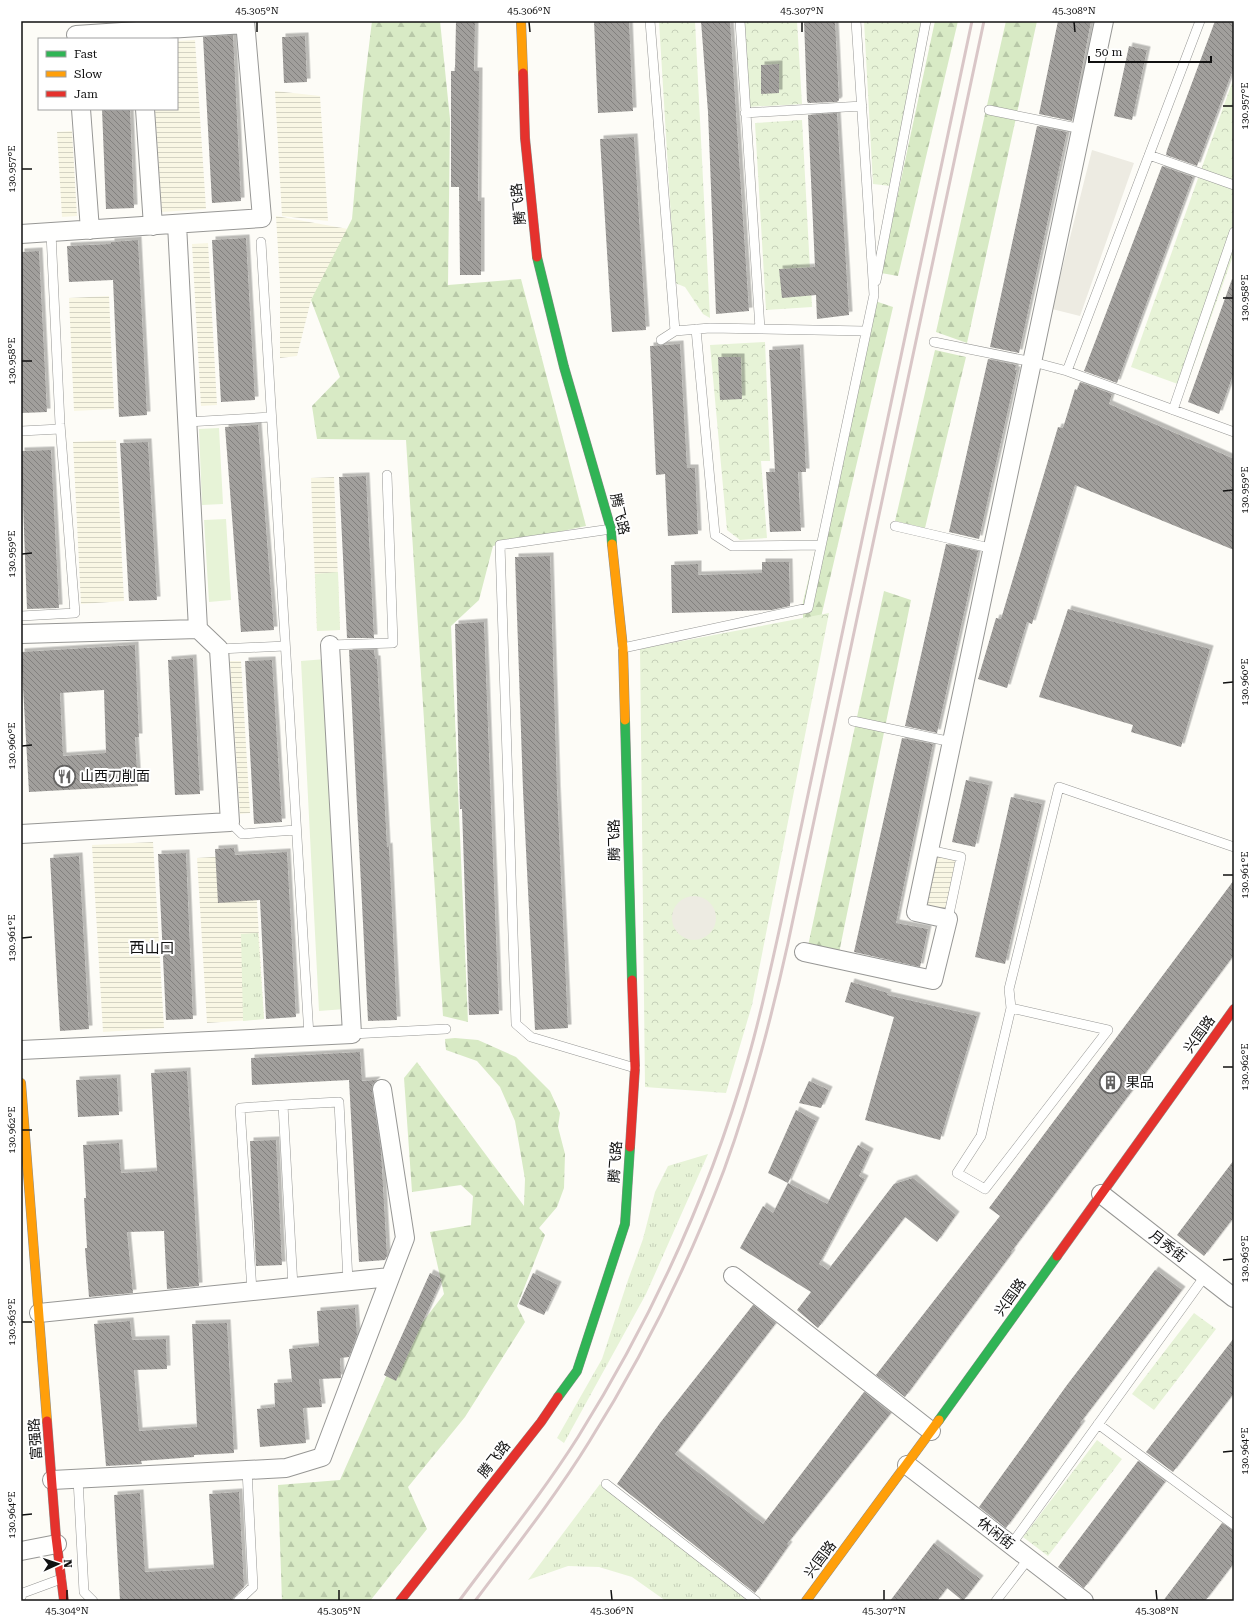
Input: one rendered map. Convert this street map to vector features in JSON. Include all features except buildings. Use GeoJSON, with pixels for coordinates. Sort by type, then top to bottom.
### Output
{"type":"FeatureCollection","features":[{"type":"Feature","properties":{"kind":"street","name":"腾飞路"},"geometry":{"type":"LineString","coordinates":[[400,1601],[541,1422],[577,1372],[625,1224],[635,1068],[623,648],[611,529],[564,367],[538,263],[525,138],[521,21]]}},
{"type":"Feature","properties":{"kind":"street"},"geometry":{"type":"LineString","coordinates":[[804,952],[933,980],[948,919],[916,912],[994,549],[1104,21]]}},
{"type":"Feature","properties":{"kind":"street"},"geometry":{"type":"LineString","coordinates":[[21,234],[262,218],[245,22],[140,35],[75,32]]}},
{"type":"Feature","properties":{"kind":"street"},"geometry":{"type":"LineString","coordinates":[[81,110],[90,230]]}},
{"type":"Feature","properties":{"kind":"street"},"geometry":{"type":"LineString","coordinates":[[145,110],[153,226]]}},
{"type":"Feature","properties":{"kind":"street"},"geometry":{"type":"LineString","coordinates":[[21,834],[230,822],[219,649],[198,629],[177,224]]}},
{"type":"Feature","properties":{"kind":"street"},"geometry":{"type":"LineString","coordinates":[[21,634],[198,629]]}},
{"type":"Feature","properties":{"kind":"street"},"geometry":{"type":"LineString","coordinates":[[21,1050],[352,1034],[330,645]]}},
{"type":"Feature","properties":{"kind":"street","name":"兴国路"},"geometry":{"type":"LineString","coordinates":[[806,1601],[908,1465],[1101,1194],[1232,1014]]}},
{"type":"Feature","properties":{"kind":"street","name":"富强路"},"geometry":{"type":"LineString","coordinates":[[21,1083],[28,1250],[39,1313],[57,1544],[64,1601]]}},
{"type":"Feature","properties":{"kind":"street"},"geometry":{"type":"LineString","coordinates":[[52,1480],[286,1468],[322,1457],[405,1238],[382,1089]]}},
{"type":"Feature","properties":{"kind":"street","name":"月秀街"},"geometry":{"type":"LineString","coordinates":[[1101,1194],[1234,1298]]}},
{"type":"Feature","properties":{"kind":"street"},"geometry":{"type":"LineString","coordinates":[[733,1276],[931,1431]]}},
{"type":"Feature","properties":{"kind":"street"},"geometry":{"type":"LineString","coordinates":[[39,1313],[390,1277]]}},
{"type":"Feature","properties":{"kind":"street","name":"休闲街"},"geometry":{"type":"LineString","coordinates":[[908,1465],[1084,1601]]}},
{"type":"Feature","properties":{"kind":"street"},"geometry":{"type":"LineString","coordinates":[[21,1551],[57,1544]]}},
{"type":"Feature","properties":{"kind":"lane"},"geometry":{"type":"LineString","coordinates":[[650,21],[675,331]]}},
{"type":"Feature","properties":{"kind":"lane"},"geometry":{"type":"LineString","coordinates":[[740,21],[760,329]]}},
{"type":"Feature","properties":{"kind":"lane"},"geometry":{"type":"LineString","coordinates":[[856,21],[874,295]]}},
{"type":"Feature","properties":{"kind":"lane"},"geometry":{"type":"LineString","coordinates":[[623,648],[808,608],[865,331],[874,295],[926,21]]}},
{"type":"Feature","properties":{"kind":"lane"},"geometry":{"type":"LineString","coordinates":[[1067,371],[1200,21]]}},
{"type":"Feature","properties":{"kind":"lane"},"geometry":{"type":"LineString","coordinates":[[745,114],[862,106]]}},
{"type":"Feature","properties":{"kind":"lane"},"geometry":{"type":"LineString","coordinates":[[989,110],[1082,129]]}},
{"type":"Feature","properties":{"kind":"lane"},"geometry":{"type":"LineString","coordinates":[[1149,155],[1234,185]]}},
{"type":"Feature","properties":{"kind":"lane"},"geometry":{"type":"LineString","coordinates":[[1172,410],[1234,232]]}},
{"type":"Feature","properties":{"kind":"lane"},"geometry":{"type":"LineString","coordinates":[[21,616],[75,613],[60,428],[51,233]]}},
{"type":"Feature","properties":{"kind":"lane"},"geometry":{"type":"LineString","coordinates":[[261,242],[309,1036]]}},
{"type":"Feature","properties":{"kind":"lane"},"geometry":{"type":"LineString","coordinates":[[696,329],[715,535],[732,546],[821,545]]}},
{"type":"Feature","properties":{"kind":"lane"},"geometry":{"type":"LineString","coordinates":[[661,340],[675,331],[696,329],[865,331]]}},
{"type":"Feature","properties":{"kind":"lane"},"geometry":{"type":"LineString","coordinates":[[934,342],[1033,362],[1067,371],[1234,432]]}},
{"type":"Feature","properties":{"kind":"lane"},"geometry":{"type":"LineString","coordinates":[[187,422],[271,418]]}},
{"type":"Feature","properties":{"kind":"lane"},"geometry":{"type":"LineString","coordinates":[[21,431],[60,428]]}},
{"type":"Feature","properties":{"kind":"lane"},"geometry":{"type":"LineString","coordinates":[[330,645],[393,642],[387,475]]}},
{"type":"Feature","properties":{"kind":"lane"},"geometry":{"type":"LineString","coordinates":[[894,526],[994,549]]}},
{"type":"Feature","properties":{"kind":"lane"},"geometry":{"type":"LineString","coordinates":[[611,529],[500,545],[516,1024],[531,1037],[635,1068]]}},
{"type":"Feature","properties":{"kind":"lane"},"geometry":{"type":"LineString","coordinates":[[219,649],[285,646]]}},
{"type":"Feature","properties":{"kind":"lane"},"geometry":{"type":"LineString","coordinates":[[853,721],[952,742]]}},
{"type":"Feature","properties":{"kind":"lane"},"geometry":{"type":"LineString","coordinates":[[1011,1008],[1108,1030],[985,1189],[957,1173],[981,1136],[1011,1008],[1010,989],[1059,787],[1234,847]]}},
{"type":"Feature","properties":{"kind":"lane"},"geometry":{"type":"LineString","coordinates":[[230,822],[242,834],[296,830]]}},
{"type":"Feature","properties":{"kind":"lane"},"geometry":{"type":"LineString","coordinates":[[930,850],[961,857],[948,919]]}},
{"type":"Feature","properties":{"kind":"lane"},"geometry":{"type":"LineString","coordinates":[[352,1034],[446,1029]]}},
{"type":"Feature","properties":{"kind":"lane"},"geometry":{"type":"LineString","coordinates":[[252,1291],[240,1108],[339,1102],[348,1281]]}},
{"type":"Feature","properties":{"kind":"lane"},"geometry":{"type":"LineString","coordinates":[[283,1105],[293,1287]]}},
{"type":"Feature","properties":{"kind":"lane"},"geometry":{"type":"LineString","coordinates":[[1011,1545],[1205,1276]]}},
{"type":"Feature","properties":{"kind":"lane"},"geometry":{"type":"LineString","coordinates":[[1098,1424],[1234,1525]]}},
{"type":"Feature","properties":{"kind":"lane"},"geometry":{"type":"LineString","coordinates":[[238,1601],[253,1587],[247,1470]]}},
{"type":"Feature","properties":{"kind":"lane"},"geometry":{"type":"LineString","coordinates":[[78,1479],[84,1592],[94,1601]]}},
{"type":"Feature","properties":{"kind":"lane"},"geometry":{"type":"LineString","coordinates":[[606,1484],[756,1601]]}},
{"type":"Feature","properties":{"kind":"lane"},"geometry":{"type":"LineString","coordinates":[[996,1601],[1029,1558]]}},
{"type":"Feature","properties":{"kind":"lane"},"geometry":{"type":"LineString","coordinates":[[21,1597],[23,1593],[61,1579]]}},
{"type":"Feature","properties":{"kind":"shaded area"},"geometry":{"type":"Polygon","coordinates":[[[195,40],[206,209],[162,212],[155,110],[178,110],[178,41],[195,40]]]}},
{"type":"Feature","properties":{"kind":"shaded area"},"geometry":{"type":"Polygon","coordinates":[[[275,91],[320,96],[328,221],[282,216],[275,91]]]}},
{"type":"Feature","properties":{"kind":"shaded area"},"geometry":{"type":"Polygon","coordinates":[[[72,131],[77,216],[62,217],[57,132],[72,131]]]}},
{"type":"Feature","properties":{"kind":"shaded area"},"geometry":{"type":"Polygon","coordinates":[[[1092,150],[1134,163],[1080,316],[1052,309],[1092,150]]]}},
{"type":"Feature","properties":{"kind":"shaded area"},"geometry":{"type":"Polygon","coordinates":[[[276,216],[348,229],[311,300],[297,356],[280,358],[280,284],[276,216]]]}},
{"type":"Feature","properties":{"kind":"shaded area"},"geometry":{"type":"Polygon","coordinates":[[[208,243],[217,405],[201,406],[192,244],[208,243]]]}},
{"type":"Feature","properties":{"kind":"shaded area"},"geometry":{"type":"Polygon","coordinates":[[[109,296],[114,409],[74,411],[69,298],[109,296]]]}},
{"type":"Feature","properties":{"kind":"shaded area"},"geometry":{"type":"Polygon","coordinates":[[[116,440],[124,601],[81,604],[73,442],[116,440]]]}},
{"type":"Feature","properties":{"kind":"shaded area"},"geometry":{"type":"Polygon","coordinates":[[[334,477],[340,630],[317,631],[311,478],[334,477]]]}},
{"type":"Feature","properties":{"kind":"shaded area"},"geometry":{"type":"Polygon","coordinates":[[[230,661],[241,661],[250,813],[240,814],[230,661]]]}},
{"type":"Feature","properties":{"kind":"shaded area"},"geometry":{"type":"Polygon","coordinates":[[[153,842],[164,1028],[103,1032],[92,845],[153,842]]]}},
{"type":"Feature","properties":{"kind":"shaded area"},"geometry":{"type":"Polygon","coordinates":[[[929,850],[961,857],[948,919],[916,912],[929,850]]]}},
{"type":"Feature","properties":{"kind":"shaded area"},"geometry":{"type":"Polygon","coordinates":[[[254,854],[264,1019],[207,1023],[197,858],[254,854]]]}},
{"type":"Feature","properties":{"kind":"shaded area"},"geometry":{"type":"Polygon","coordinates":[[[690,896],[698,896],[703,897],[710,902],[715,909],[715,927],[710,934],[703,939],[690,940],[682,937],[675,930],[672,922],[672,914],[675,906],[682,899],[690,896]]]}},
{"type":"Feature","properties":{"kind":"green space"},"geometry":{"type":"Polygon","coordinates":[[[372,21],[440,21],[450,119],[448,285],[521,279],[586,526],[493,546],[479,600],[451,626],[468,1022],[443,1016],[406,440],[317,439],[312,406],[340,377],[311,300],[352,219],[363,95],[372,21]]]}},
{"type":"Feature","properties":{"kind":"green space"},"geometry":{"type":"Polygon","coordinates":[[[659,21],[695,21],[710,318],[703,314],[685,287],[675,283],[659,21]]]}},
{"type":"Feature","properties":{"kind":"green space"},"geometry":{"type":"Polygon","coordinates":[[[742,21],[797,21],[802,104],[747,107],[742,21]]]}},
{"type":"Feature","properties":{"kind":"green space"},"geometry":{"type":"Polygon","coordinates":[[[864,21],[921,21],[891,186],[873,184],[864,21]]]}},
{"type":"Feature","properties":{"kind":"green space"},"geometry":{"type":"Polygon","coordinates":[[[935,21],[958,21],[898,276],[881,273],[935,21]]]}},
{"type":"Feature","properties":{"kind":"green space"},"geometry":{"type":"Polygon","coordinates":[[[1006,21],[1037,21],[967,343],[936,332],[1006,21]]]}},
{"type":"Feature","properties":{"kind":"green space"},"geometry":{"type":"Polygon","coordinates":[[[1234,77],[1234,253],[1186,387],[1131,367],[1234,77]]]}},
{"type":"Feature","properties":{"kind":"green space"},"geometry":{"type":"Polygon","coordinates":[[[802,120],[812,307],[766,310],[755,123],[802,120]]]}},
{"type":"Feature","properties":{"kind":"green space"},"geometry":{"type":"Polygon","coordinates":[[[875,301],[893,307],[819,626],[803,623],[803,602],[875,301]]]}},
{"type":"Feature","properties":{"kind":"green space"},"geometry":{"type":"Polygon","coordinates":[[[765,342],[770,461],[761,461],[767,538],[740,540],[727,530],[710,345],[765,342]]]}},
{"type":"Feature","properties":{"kind":"green space"},"geometry":{"type":"Polygon","coordinates":[[[935,350],[966,357],[925,528],[895,521],[935,350]]]}},
{"type":"Feature","properties":{"kind":"green space"},"geometry":{"type":"Polygon","coordinates":[[[219,428],[223,504],[202,505],[199,429],[219,428]]]}},
{"type":"Feature","properties":{"kind":"green space"},"geometry":{"type":"Polygon","coordinates":[[[226,519],[231,600],[209,602],[204,520],[226,519]]]}},
{"type":"Feature","properties":{"kind":"green space"},"geometry":{"type":"Polygon","coordinates":[[[338,572],[340,630],[317,631],[315,574],[338,572]]]}},
{"type":"Feature","properties":{"kind":"green space"},"geometry":{"type":"Polygon","coordinates":[[[884,591],[911,600],[839,953],[808,946],[884,591]]]}},
{"type":"Feature","properties":{"kind":"green space"},"geometry":{"type":"Polygon","coordinates":[[[829,613],[752,1005],[726,1093],[645,1087],[640,649],[829,613]]]}},
{"type":"Feature","properties":{"kind":"green space"},"geometry":{"type":"Polygon","coordinates":[[[326,659],[345,1009],[319,1011],[301,661],[326,659]]]}},
{"type":"Feature","properties":{"kind":"green space"},"geometry":{"type":"Polygon","coordinates":[[[258,933],[264,1019],[243,1021],[241,934],[258,933]]]}},
{"type":"Feature","properties":{"kind":"green space"},"geometry":{"type":"Polygon","coordinates":[[[455,1038],[478,1040],[516,1057],[550,1091],[560,1113],[558,1127],[565,1154],[564,1188],[557,1207],[539,1228],[545,1235],[517,1306],[525,1322],[465,1417],[408,1487],[427,1529],[370,1601],[282,1601],[278,1485],[340,1480],[393,1361],[444,1294],[430,1232],[471,1225],[473,1196],[461,1185],[412,1192],[404,1078],[417,1062],[524,1206],[525,1179],[515,1121],[500,1087],[477,1061],[446,1050],[445,1039],[455,1038]]]}},
{"type":"Feature","properties":{"kind":"green space"},"geometry":{"type":"Polygon","coordinates":[[[708,1154],[646,1294],[564,1443],[557,1438],[602,1359],[643,1239],[655,1192],[668,1166],[708,1154]]]}},
{"type":"Feature","properties":{"kind":"green space"},"geometry":{"type":"Polygon","coordinates":[[[1194,1313],[1216,1329],[1154,1410],[1132,1394],[1194,1313]]]}},
{"type":"Feature","properties":{"kind":"green space"},"geometry":{"type":"Polygon","coordinates":[[[1097,1440],[1122,1459],[1048,1556],[1023,1537],[1097,1440]]]}},
{"type":"Feature","properties":{"kind":"green space"},"geometry":{"type":"Polygon","coordinates":[[[600,1484],[747,1595],[742,1601],[666,1601],[632,1577],[599,1567],[568,1566],[528,1580],[600,1484]]]}},
{"type":"Feature","properties":{"kind":"railway"},"geometry":{"type":"LineString","coordinates":[[459,1601],[535,1500],[578,1437],[605,1393],[654,1301],[676,1254],[716,1158],[733,1109],[762,1008],[972,21]]}},
{"type":"Feature","properties":{"kind":"railway"},"geometry":{"type":"LineString","coordinates":[[475,1601],[534,1523],[562,1483],[609,1410],[628,1377],[680,1275],[710,1205],[734,1142],[752,1086],[775,1001],[788,943],[984,21]]}},
{"type":"Feature","properties":{"kind":"traffic: fast"},"geometry":{"type":"LineString","coordinates":[[537,257],[564,367],[611,529],[612,544]]}},
{"type":"Feature","properties":{"kind":"traffic: fast"},"geometry":{"type":"LineString","coordinates":[[625,720],[632,980]]}},
{"type":"Feature","properties":{"kind":"traffic: fast"},"geometry":{"type":"LineString","coordinates":[[558,1397],[577,1371],[625,1224],[630,1147]]}},
{"type":"Feature","properties":{"kind":"traffic: fast"},"geometry":{"type":"LineString","coordinates":[[939,1420],[1057,1256]]}},
{"type":"Feature","properties":{"kind":"traffic: slow"},"geometry":{"type":"LineString","coordinates":[[521,21],[523,73]]}},
{"type":"Feature","properties":{"kind":"traffic: slow"},"geometry":{"type":"LineString","coordinates":[[612,544],[623,648],[625,720]]}},
{"type":"Feature","properties":{"kind":"traffic: slow"},"geometry":{"type":"LineString","coordinates":[[21,1083],[47,1421]]}},
{"type":"Feature","properties":{"kind":"traffic: slow"},"geometry":{"type":"LineString","coordinates":[[806,1601],[939,1420]]}},
{"type":"Feature","properties":{"kind":"traffic: jam"},"geometry":{"type":"LineString","coordinates":[[523,73],[525,138],[537,257]]}},
{"type":"Feature","properties":{"kind":"traffic: jam"},"geometry":{"type":"LineString","coordinates":[[630,1147],[635,1068],[632,980]]}},
{"type":"Feature","properties":{"kind":"traffic: jam"},"geometry":{"type":"LineString","coordinates":[[1057,1256],[1234,1009]]}},
{"type":"Feature","properties":{"kind":"traffic: jam"},"geometry":{"type":"LineString","coordinates":[[400,1601],[541,1422],[558,1397]]}},
{"type":"Feature","properties":{"kind":"traffic: jam"},"geometry":{"type":"LineString","coordinates":[[47,1421],[56,1537],[64,1601]]}},
{"type":"Feature","properties":{"kind":"place","name":"山西刀削面"},"geometry":{"type":"Point","coordinates":[65,776]}},
{"type":"Feature","properties":{"kind":"place","name":"果品"},"geometry":{"type":"Point","coordinates":[1111,1082]}},
{"type":"Feature","properties":{"kind":"district","name":"西山口"},"geometry":{"type":"Point","coordinates":[152,948]}}]}
